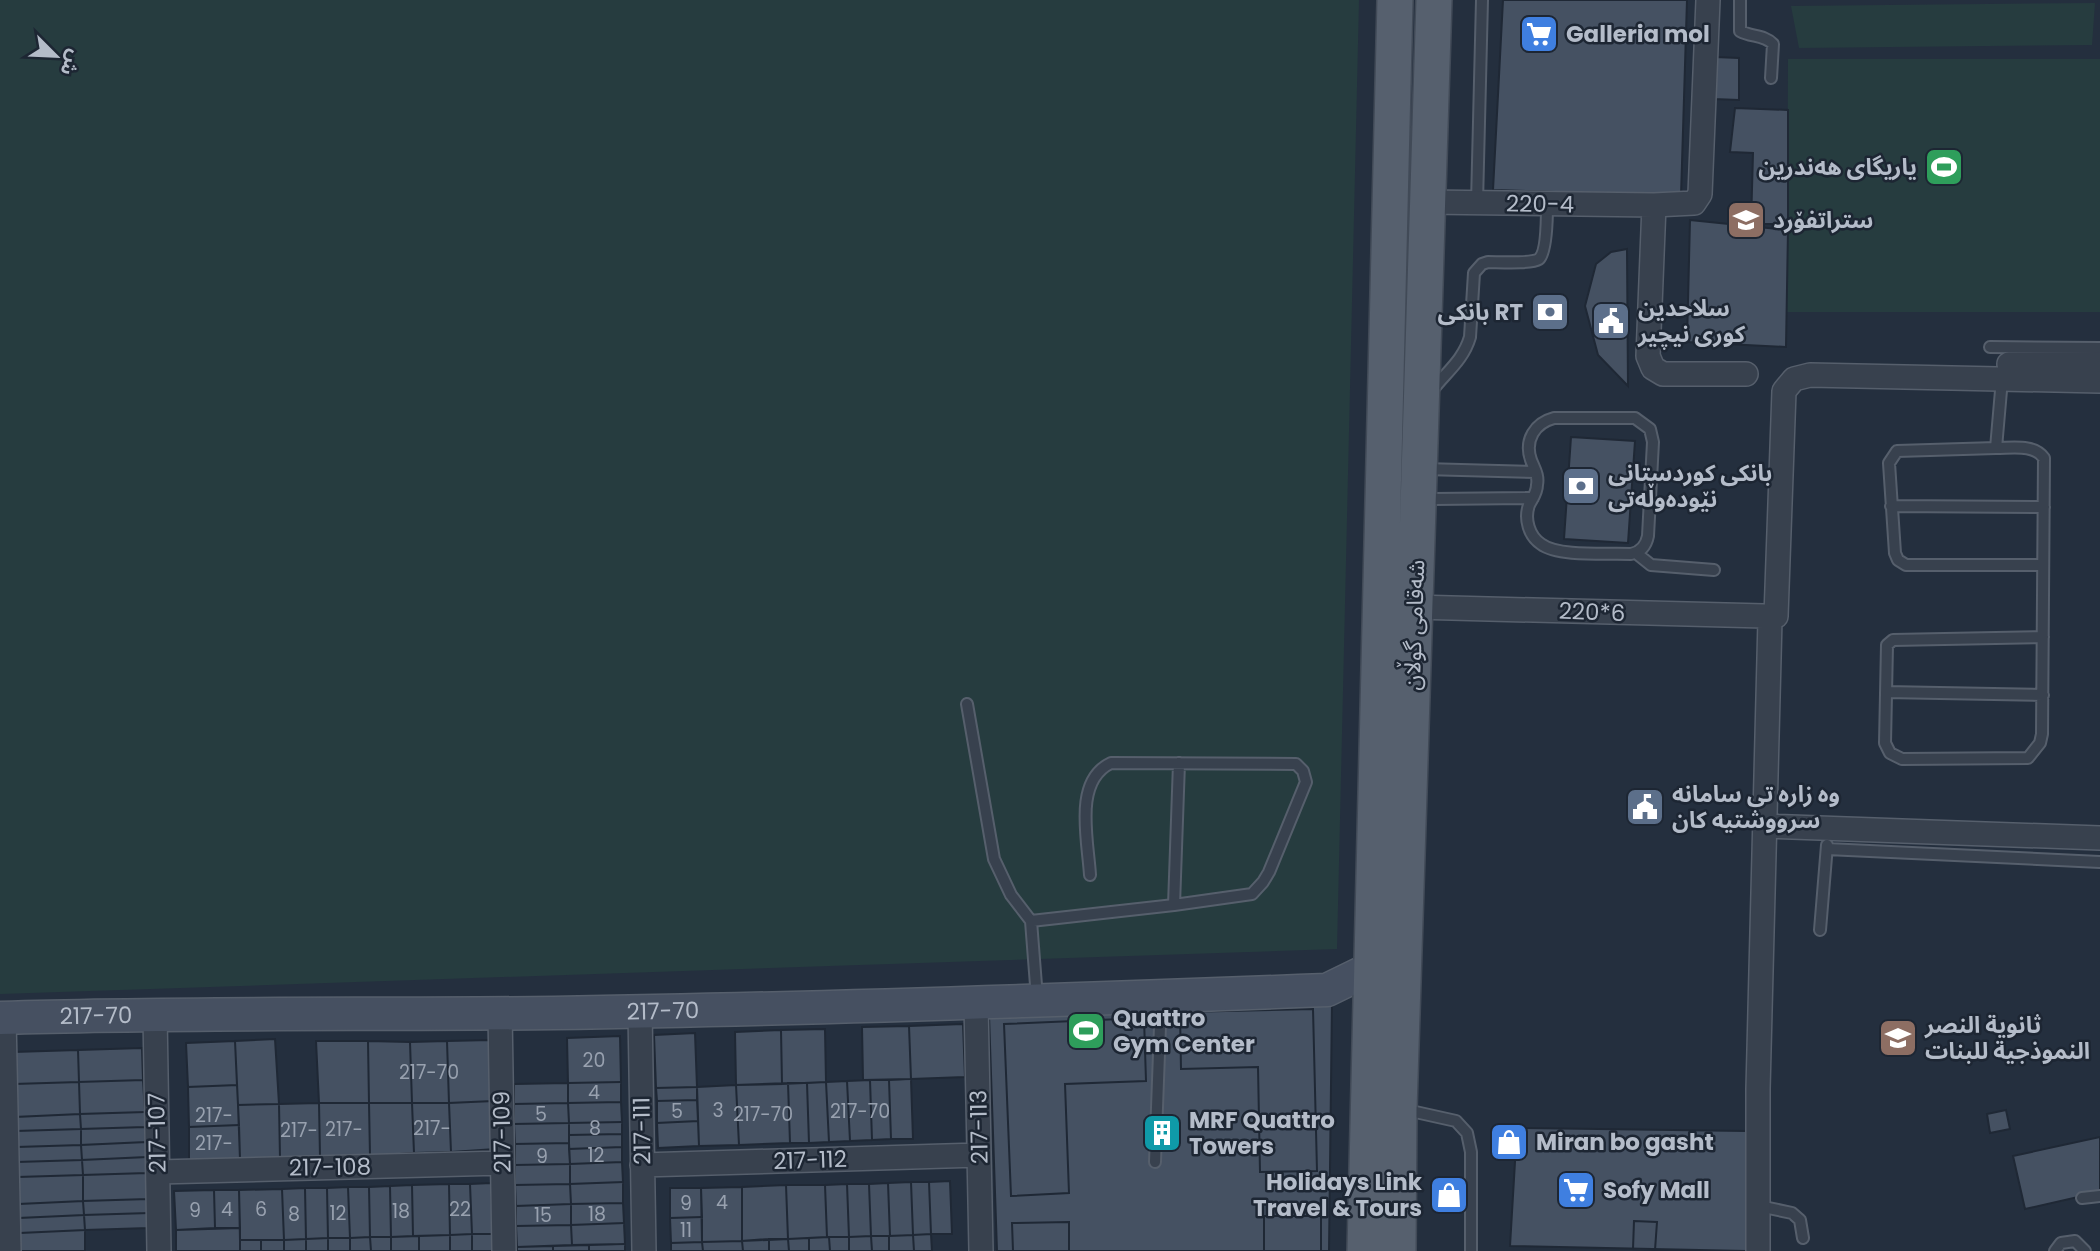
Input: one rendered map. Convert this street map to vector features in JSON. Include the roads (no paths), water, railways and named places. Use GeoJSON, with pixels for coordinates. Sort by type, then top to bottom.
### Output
{"type":"FeatureCollection","features":[{"type":"Feature","properties":{"kind":"main road","name":"شەقامی گوڵان"},"geometry":{"type":"LineString","coordinates":[[1365,1251],[1395,0]]}},
{"type":"Feature","properties":{"kind":"main road","name":"شەقامی گوڵان"},"geometry":{"type":"LineString","coordinates":[[1398,1251],[1399,1109],[1434,0]]}},
{"type":"Feature","properties":{"kind":"main road"},"geometry":{"type":"LineString","coordinates":[[1392,145],[1396,132],[1406,125],[1419,127],[1429,143]]}},
{"type":"Feature","properties":{"kind":"street","name":"220-4"},"geometry":{"type":"LineString","coordinates":[[1426,202],[1654,205],[1690,204],[1699,198],[1708,0]]}},
{"type":"Feature","properties":{"kind":"street"},"geometry":{"type":"LineString","coordinates":[[1654,205],[1648,356],[1653,368],[1663,374],[1746,374]]}},
{"type":"Feature","properties":{"kind":"street"},"geometry":{"type":"LineString","coordinates":[[1758,1251],[1758,1089],[1770,617],[1770,398],[1773,386],[1783,372],[1798,364],[2100,363]]}},
{"type":"Feature","properties":{"kind":"street"},"geometry":{"type":"LineString","coordinates":[[1770,617],[1783,398],[1788,384],[1797,378],[1810,375],[2100,381]]}},
{"type":"Feature","properties":{"kind":"street","name":"220*6"},"geometry":{"type":"LineString","coordinates":[[1414,607],[1770,617]]}},
{"type":"Feature","properties":{"kind":"street"},"geometry":{"type":"LineString","coordinates":[[1765,826],[1828,838],[2100,838]]}},
{"type":"Feature","properties":{"kind":"street","name":"217-70"},"geometry":{"type":"LineString","coordinates":[[2,1018],[155,1014],[640,1012],[1327,990],[1364,972],[1374,961]]}},
{"type":"Feature","properties":{"kind":"street"},"geometry":{"type":"LineString","coordinates":[[1327,990],[1342,996],[1364,1011],[1372,1023]]}},
{"type":"Feature","properties":{"kind":"street","name":"217-113"},"geometry":{"type":"LineString","coordinates":[[976,1003],[981,1251]]}},
{"type":"Feature","properties":{"kind":"street","name":"217-111"},"geometry":{"type":"LineString","coordinates":[[640,1012],[644,1251]]}},
{"type":"Feature","properties":{"kind":"street","name":"217-109"},"geometry":{"type":"LineString","coordinates":[[500,1013],[504,1251]]}},
{"type":"Feature","properties":{"kind":"street","name":"217-107"},"geometry":{"type":"LineString","coordinates":[[155,1014],[159,1251]]}},
{"type":"Feature","properties":{"kind":"street"},"geometry":{"type":"LineString","coordinates":[[2,1018],[3,1175],[9,1251]]}},
{"type":"Feature","properties":{"kind":"street","name":"217-112"},"geometry":{"type":"LineString","coordinates":[[642,1165],[979,1155]]}},
{"type":"Feature","properties":{"kind":"street","name":"217-108"},"geometry":{"type":"LineString","coordinates":[[158,1172],[502,1163]]}},
{"type":"Feature","properties":{"kind":"lane"},"geometry":{"type":"LineString","coordinates":[[1477,203],[1482,0]]}},
{"type":"Feature","properties":{"kind":"lane"},"geometry":{"type":"LineString","coordinates":[[1740,0],[1740,31],[1768,39],[1773,44],[1771,78]]}},
{"type":"Feature","properties":{"kind":"lane"},"geometry":{"type":"LineString","coordinates":[[1422,411],[1432,391],[1457,364],[1467,346],[1470,337],[1474,273],[1482,264],[1488,262],[1532,261],[1540,258],[1544,251],[1548,204]]}},
{"type":"Feature","properties":{"kind":"lane"},"geometry":{"type":"LineString","coordinates":[[1990,347],[2100,348]]}},
{"type":"Feature","properties":{"kind":"lane"},"geometry":{"type":"LineString","coordinates":[[1996,448],[2002,379]]}},
{"type":"Feature","properties":{"kind":"lane"},"geometry":{"type":"LineString","coordinates":[[1636,553],[1644,547],[1648,536],[1653,435],[1646,424],[1635,418],[1546,420],[1535,429],[1530,442],[1530,457],[1538,485],[1528,512],[1534,538],[1551,551],[1636,553],[1651,565],[1714,570]]}},
{"type":"Feature","properties":{"kind":"lane"},"geometry":{"type":"LineString","coordinates":[[2043,565],[1906,565],[1898,560],[1895,553],[1889,463],[1897,451],[2026,448],[2040,451],[2045,458],[2043,695],[2040,743],[2028,758],[1902,759],[1889,753],[1885,743],[1887,645],[1893,640],[2043,637]]}},
{"type":"Feature","properties":{"kind":"lane"},"geometry":{"type":"LineString","coordinates":[[1420,468],[1536,472]]}},
{"type":"Feature","properties":{"kind":"lane"},"geometry":{"type":"LineString","coordinates":[[1418,507],[1434,499],[1533,498]]}},
{"type":"Feature","properties":{"kind":"lane"},"geometry":{"type":"LineString","coordinates":[[1892,506],[2044,507]]}},
{"type":"Feature","properties":{"kind":"lane"},"geometry":{"type":"LineString","coordinates":[[1886,692],[2043,695]]}},
{"type":"Feature","properties":{"kind":"lane"},"geometry":{"type":"LineString","coordinates":[[967,704],[994,859],[1011,895],[1031,921],[1037,1001]]}},
{"type":"Feature","properties":{"kind":"lane"},"geometry":{"type":"LineString","coordinates":[[1031,921],[1252,894],[1269,872],[1306,782],[1303,771],[1296,764],[1111,763],[1102,767],[1093,777],[1086,794],[1090,875]]}},
{"type":"Feature","properties":{"kind":"lane"},"geometry":{"type":"LineString","coordinates":[[1174,905],[1179,763]]}},
{"type":"Feature","properties":{"kind":"lane"},"geometry":{"type":"LineString","coordinates":[[1820,929],[1828,838],[2100,862]]}},
{"type":"Feature","properties":{"kind":"lane"},"geometry":{"type":"LineString","coordinates":[[1155,1162],[1161,996]]}},
{"type":"Feature","properties":{"kind":"lane"},"geometry":{"type":"LineString","coordinates":[[1399,1109],[1456,1121],[1467,1133],[1471,1152],[1471,1251]]}},
{"type":"Feature","properties":{"kind":"lane"},"geometry":{"type":"LineString","coordinates":[[2082,1198],[2100,1196]]}},
{"type":"Feature","properties":{"kind":"lane"},"geometry":{"type":"LineString","coordinates":[[1759,1206],[1792,1213],[1800,1220],[1803,1238]]}},
{"type":"Feature","properties":{"kind":"lane"},"geometry":{"type":"LineString","coordinates":[[2055,1251],[2061,1243],[2075,1241],[2085,1251]]}},
{"type":"Feature","properties":{"kind":"place","name":"Galleria mol"},"geometry":{"type":"Point","coordinates":[1539,34]}},
{"type":"Feature","properties":{"kind":"place","name":"یاریگای هەندرین"},"geometry":{"type":"Point","coordinates":[1944,167]}},
{"type":"Feature","properties":{"kind":"place","name":"ستراتفۆرد"},"geometry":{"type":"Point","coordinates":[1746,220]}},
{"type":"Feature","properties":{"kind":"place","name":"بانكی RT"},"geometry":{"type":"Point","coordinates":[1550,312]}},
{"type":"Feature","properties":{"kind":"place","name":"سلاحدین كوری نیچیر"},"geometry":{"type":"Point","coordinates":[1611,321]}},
{"type":"Feature","properties":{"kind":"place","name":"بانکی کوردستانی نێودەوڵەتی"},"geometry":{"type":"Point","coordinates":[1581,486]}},
{"type":"Feature","properties":{"kind":"place","name":"وه زاره تى سامانه سرووشتيه كان"},"geometry":{"type":"Point","coordinates":[1645,807]}},
{"type":"Feature","properties":{"kind":"place","name":"Quattro Gym Center"},"geometry":{"type":"Point","coordinates":[1086,1031]}},
{"type":"Feature","properties":{"kind":"place","name":"ثانوية النصر النموذجية للبنات"},"geometry":{"type":"Point","coordinates":[1898,1038]}},
{"type":"Feature","properties":{"kind":"place","name":"MRF Quattro Towers"},"geometry":{"type":"Point","coordinates":[1162,1133]}},
{"type":"Feature","properties":{"kind":"place","name":"Miran bo gasht"},"geometry":{"type":"Point","coordinates":[1509,1142]}},
{"type":"Feature","properties":{"kind":"place","name":"Sofy Mall"},"geometry":{"type":"Point","coordinates":[1576,1190]}},
{"type":"Feature","properties":{"kind":"place","name":"Holidays Link Travel & Tours"},"geometry":{"type":"Point","coordinates":[1449,1195]}}]}
